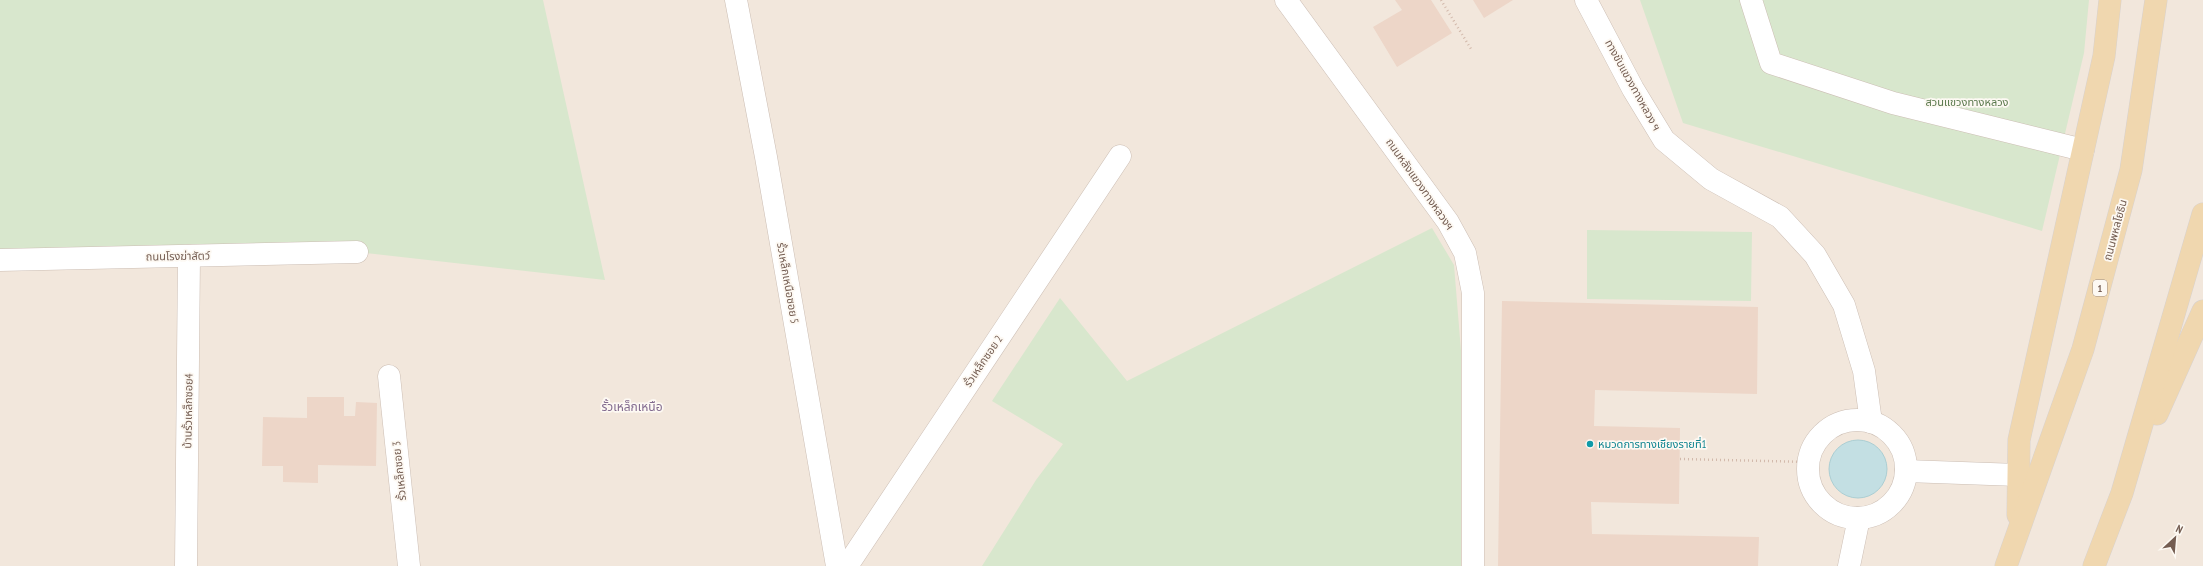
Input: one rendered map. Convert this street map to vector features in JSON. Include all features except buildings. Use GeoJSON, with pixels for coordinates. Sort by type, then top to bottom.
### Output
{"type":"FeatureCollection","features":[{"type":"Feature","properties":{"kind":"main road"},"geometry":{"type":"LineString","coordinates":[[2018,532],[2019,440],[2104,56],[2110,0]]}},
{"type":"Feature","properties":{"kind":"main road","name":"ถนนพหลโยธิน"},"geometry":{"type":"LineString","coordinates":[[2006,566],[2083,349],[2131,170],[2156,0]]}},
{"type":"Feature","properties":{"kind":"main road"},"geometry":{"type":"LineString","coordinates":[[2122,493],[2203,214]]}},
{"type":"Feature","properties":{"kind":"main road"},"geometry":{"type":"LineString","coordinates":[[2094,566],[2122,493],[2203,311]]}},
{"type":"Feature","properties":{"kind":"street","name":"รั้วเหล็กเหนือซอย 5"},"geometry":{"type":"LineString","coordinates":[[736,0],[766,157],[837,566]]}},
{"type":"Feature","properties":{"kind":"street","name":"ถนนหลังแขวงทางหลวงฯ"},"geometry":{"type":"LineString","coordinates":[[1286,0],[1448,222],[1466,253],[1473,293],[1473,566]]}},
{"type":"Feature","properties":{"kind":"street","name":"ทางขับแขวงทางหลวง ฯ"},"geometry":{"type":"LineString","coordinates":[[1586,0],[1633,89],[1664,140],[1711,179],[1780,217],[1815,255],[1844,305],[1864,371],[1871,422]]}},
{"type":"Feature","properties":{"kind":"street"},"geometry":{"type":"LineString","coordinates":[[1751,0],[1771,64],[1893,103],[2083,150]]}},
{"type":"Feature","properties":{"kind":"street","name":"รั้วเหล็กซอย 2"},"geometry":{"type":"LineString","coordinates":[[847,566],[1120,156]]}},
{"type":"Feature","properties":{"kind":"street","name":"ถนนโรงฆ่าสัตว์"},"geometry":{"type":"LineString","coordinates":[[0,260],[357,252]]}},
{"type":"Feature","properties":{"kind":"street","name":"บ้านรั้วเหล็กซอย4"},"geometry":{"type":"LineString","coordinates":[[186,566],[189,256]]}},
{"type":"Feature","properties":{"kind":"street","name":"รั้วเหล็กซอย 3"},"geometry":{"type":"LineString","coordinates":[[388,376],[409,566]]}},
{"type":"Feature","properties":{"kind":"street"},"geometry":{"type":"LineString","coordinates":[[1855,420],[1871,422],[1881,426],[1894,437],[1902,449],[1906,471],[1903,488],[1886,509],[1870,516],[1859,518],[1842,515],[1823,502],[1811,486],[1809,462],[1814,446],[1828,429],[1843,422],[1855,420]]}},
{"type":"Feature","properties":{"kind":"street"},"geometry":{"type":"LineString","coordinates":[[1906,471],[2018,475]]}},
{"type":"Feature","properties":{"kind":"street"},"geometry":{"type":"LineString","coordinates":[[1849,566],[1859,518]]}},
{"type":"Feature","properties":{"kind":"path"},"geometry":{"type":"LineString","coordinates":[[1441,0],[1471,49]]}},
{"type":"Feature","properties":{"kind":"path"},"geometry":{"type":"LineString","coordinates":[[1680,459],[1809,462]]}},
{"type":"Feature","properties":{"kind":"shaded area"},"geometry":{"type":"Polygon","coordinates":[[[0,0],[2203,0],[2203,566],[0,566],[0,0]]]}},
{"type":"Feature","properties":{"kind":"green space"},"geometry":{"type":"Polygon","coordinates":[[[0,0],[543,0],[605,280],[357,252],[0,260],[0,0]]]}},
{"type":"Feature","properties":{"kind":"green space","name":"สวนแขวงทางหลวง"},"geometry":{"type":"Polygon","coordinates":[[[1640,0],[2089,0],[2084,53],[2042,231],[1683,123],[1640,0]]]}},
{"type":"Feature","properties":{"kind":"green space"},"geometry":{"type":"Polygon","coordinates":[[[1432,228],[1454,265],[1461,351],[1461,566],[982,566],[1036,480],[1063,444],[992,401],[1060,298],[1127,381],[1432,228]]]}},
{"type":"Feature","properties":{"kind":"green space"},"geometry":{"type":"Polygon","coordinates":[[[1587,230],[1752,232],[1751,301],[1587,299],[1587,230]]]}},
{"type":"Feature","properties":{"kind":"water"},"geometry":{"type":"Polygon","coordinates":[[[1852,440],[1864,440],[1879,448],[1887,463],[1887,475],[1879,490],[1864,498],[1852,498],[1837,490],[1829,475],[1829,463],[1837,448],[1852,440]]]}},
{"type":"Feature","properties":{"kind":"place","name":"หมวดการทางเชียงรายที่1"},"geometry":{"type":"Point","coordinates":[1590,444]}},
{"type":"Feature","properties":{"kind":"district","name":"รั้วเหล็กเหนือ"},"geometry":{"type":"Point","coordinates":[632,406]}}]}
